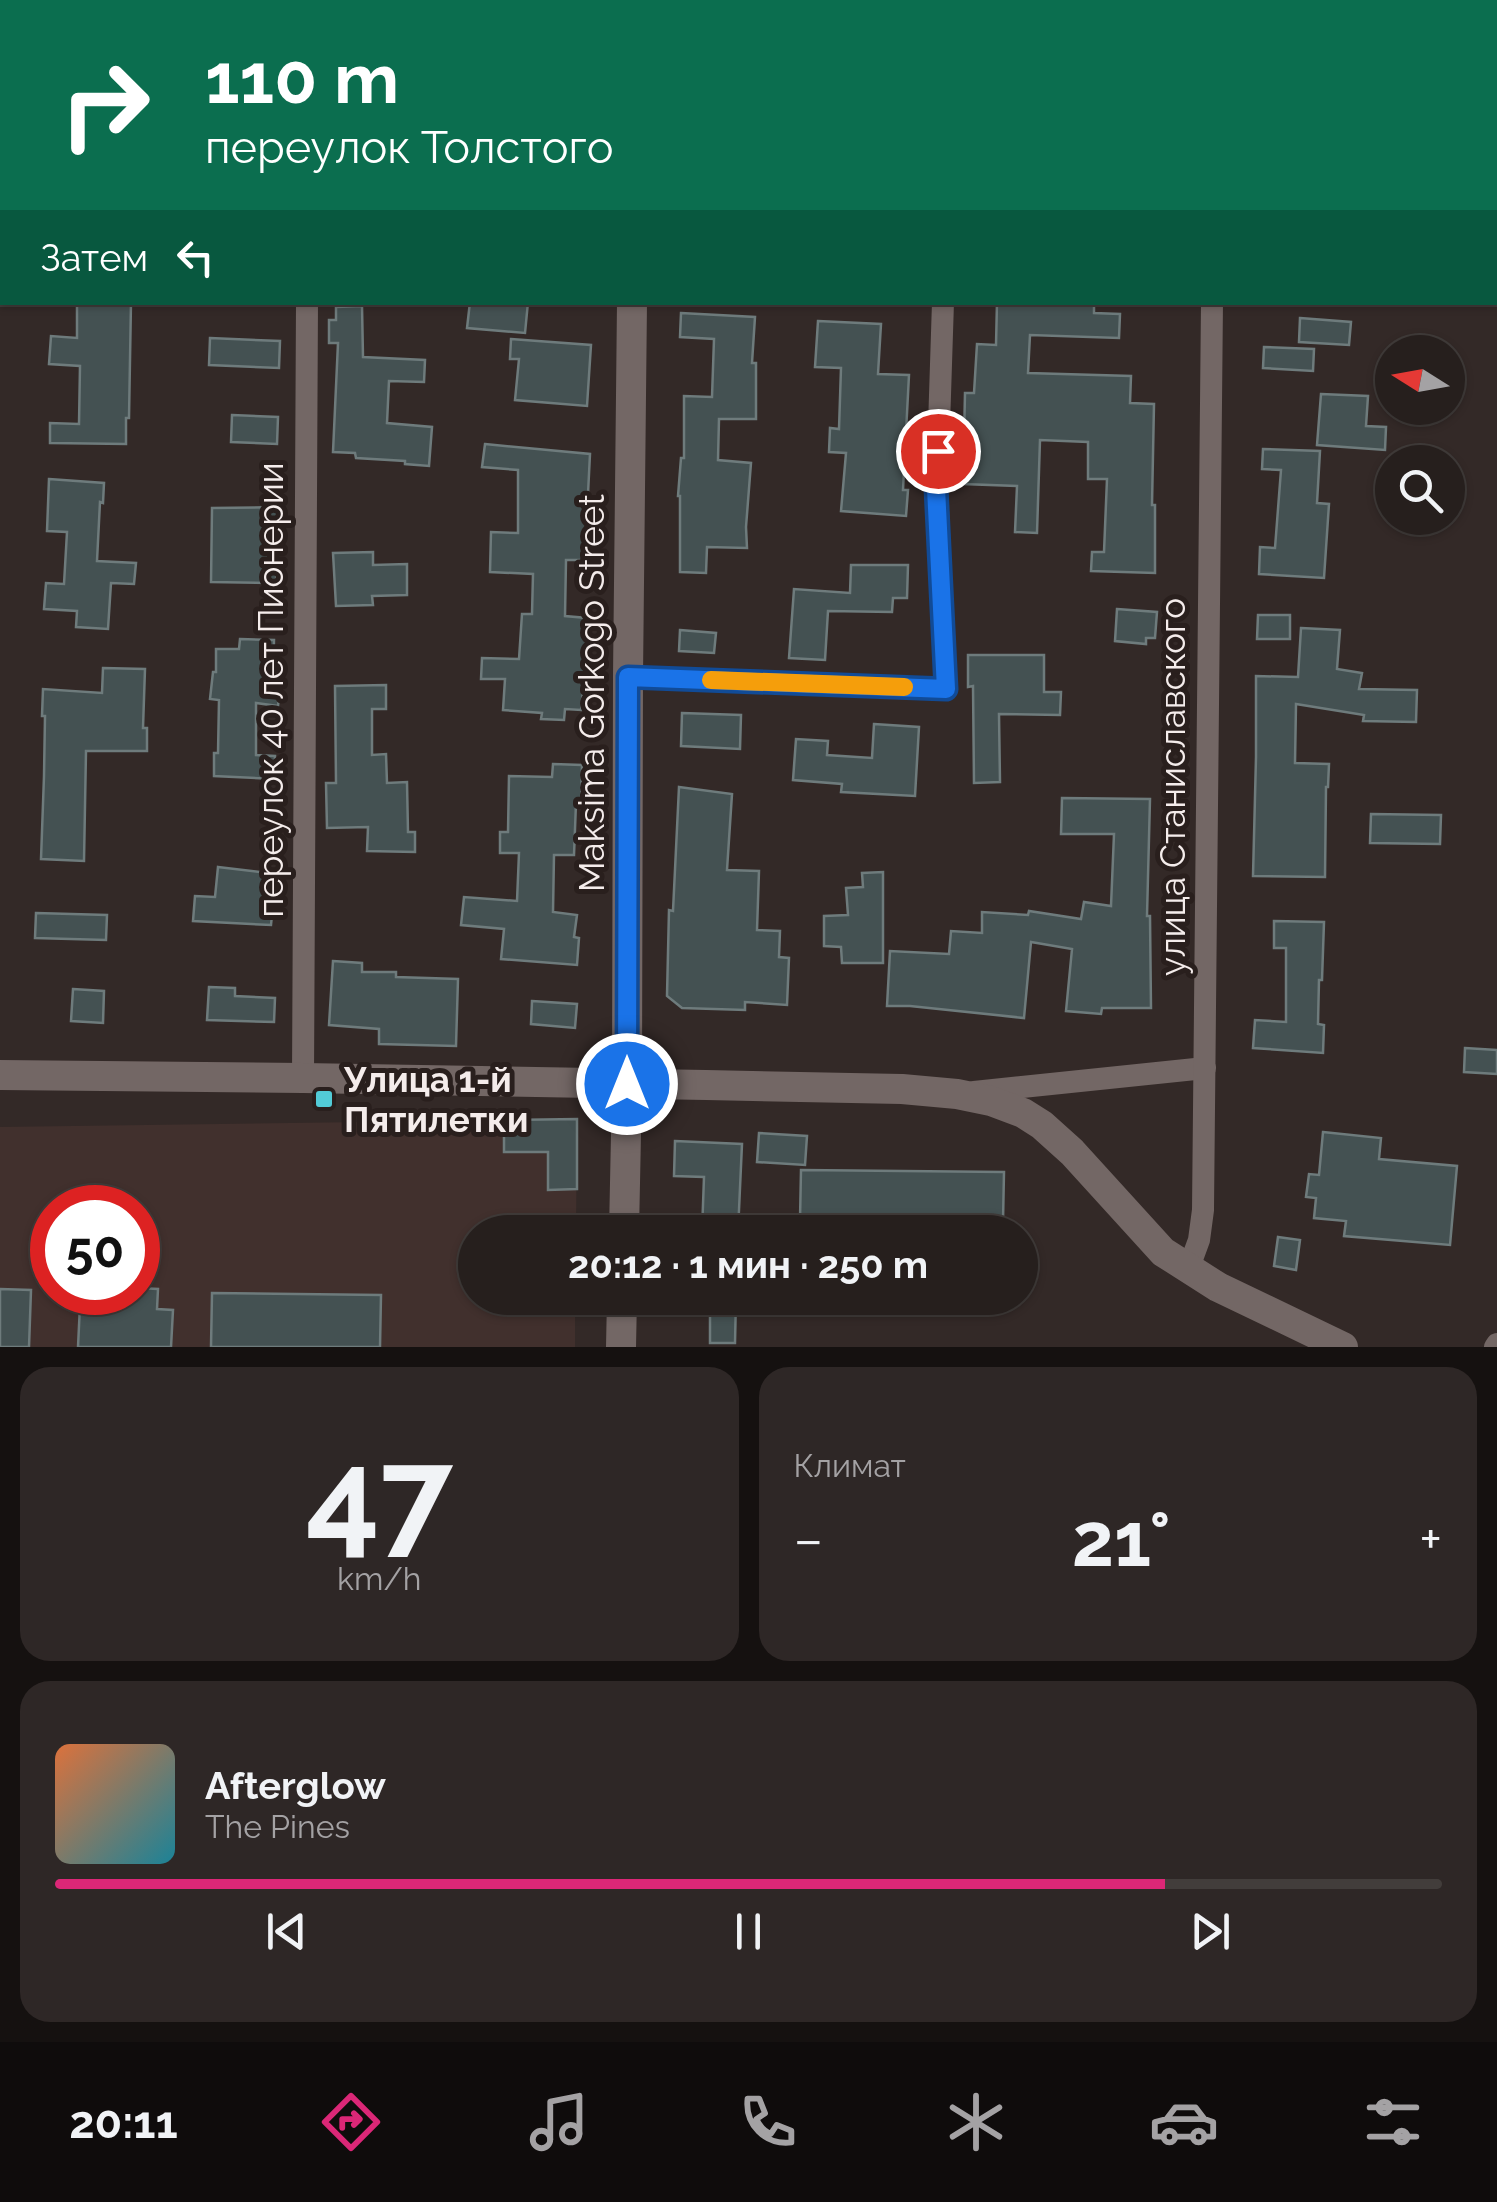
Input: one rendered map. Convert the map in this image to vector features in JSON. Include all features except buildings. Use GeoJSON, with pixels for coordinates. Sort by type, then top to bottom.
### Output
{"type":"FeatureCollection","features":[{"type":"Feature","properties":{"kind":"main road","name":"Maksima Gorkogo Street"},"geometry":{"type":"LineString","coordinates":[[624,1215],[632,305]]}},
{"type":"Feature","properties":{"kind":"main road"},"geometry":{"type":"LineString","coordinates":[[0,1075],[627,1084],[957,1094],[1022,1112],[1042,1125],[1072,1152],[1163,1252],[1188,1270],[1343,1347]]}},
{"type":"Feature","properties":{"kind":"main road"},"geometry":{"type":"LineString","coordinates":[[621,1347],[622,1315]]}},
{"type":"Feature","properties":{"kind":"street","name":"переулок 40 лет Пионерии"},"geometry":{"type":"LineString","coordinates":[[303,1078],[306,305]]}},
{"type":"Feature","properties":{"kind":"street"},"geometry":{"type":"LineString","coordinates":[[628,677],[946,689],[936,488],[943,305]]}},
{"type":"Feature","properties":{"kind":"street","name":"улица Станиславского"},"geometry":{"type":"LineString","coordinates":[[1188,1270],[1204,1210],[1212,305]]}},
{"type":"Feature","properties":{"kind":"street"},"geometry":{"type":"LineString","coordinates":[[957,1094],[1204,1068]]}},
{"type":"Feature","properties":{"kind":"shaded area"},"geometry":{"type":"Polygon","coordinates":[[[577,1119],[576,1215],[458,1215],[458,1315],[575,1315],[575,1347],[0,1347],[0,1127],[577,1119]]]}},
{"type":"Feature","properties":{"kind":"slow traffic"},"geometry":{"type":"LineString","coordinates":[[711,680],[904,687]]}},
{"type":"Feature","properties":{"kind":"place","name":"Улица 1-й Пятилетки"},"geometry":{"type":"Point","coordinates":[324,1099]}},
{"type":"Feature","properties":{"kind":"route"},"geometry":{"type":"LineString","coordinates":[[627,1084],[628,677],[946,689],[936,488],[938,451]]}}]}
